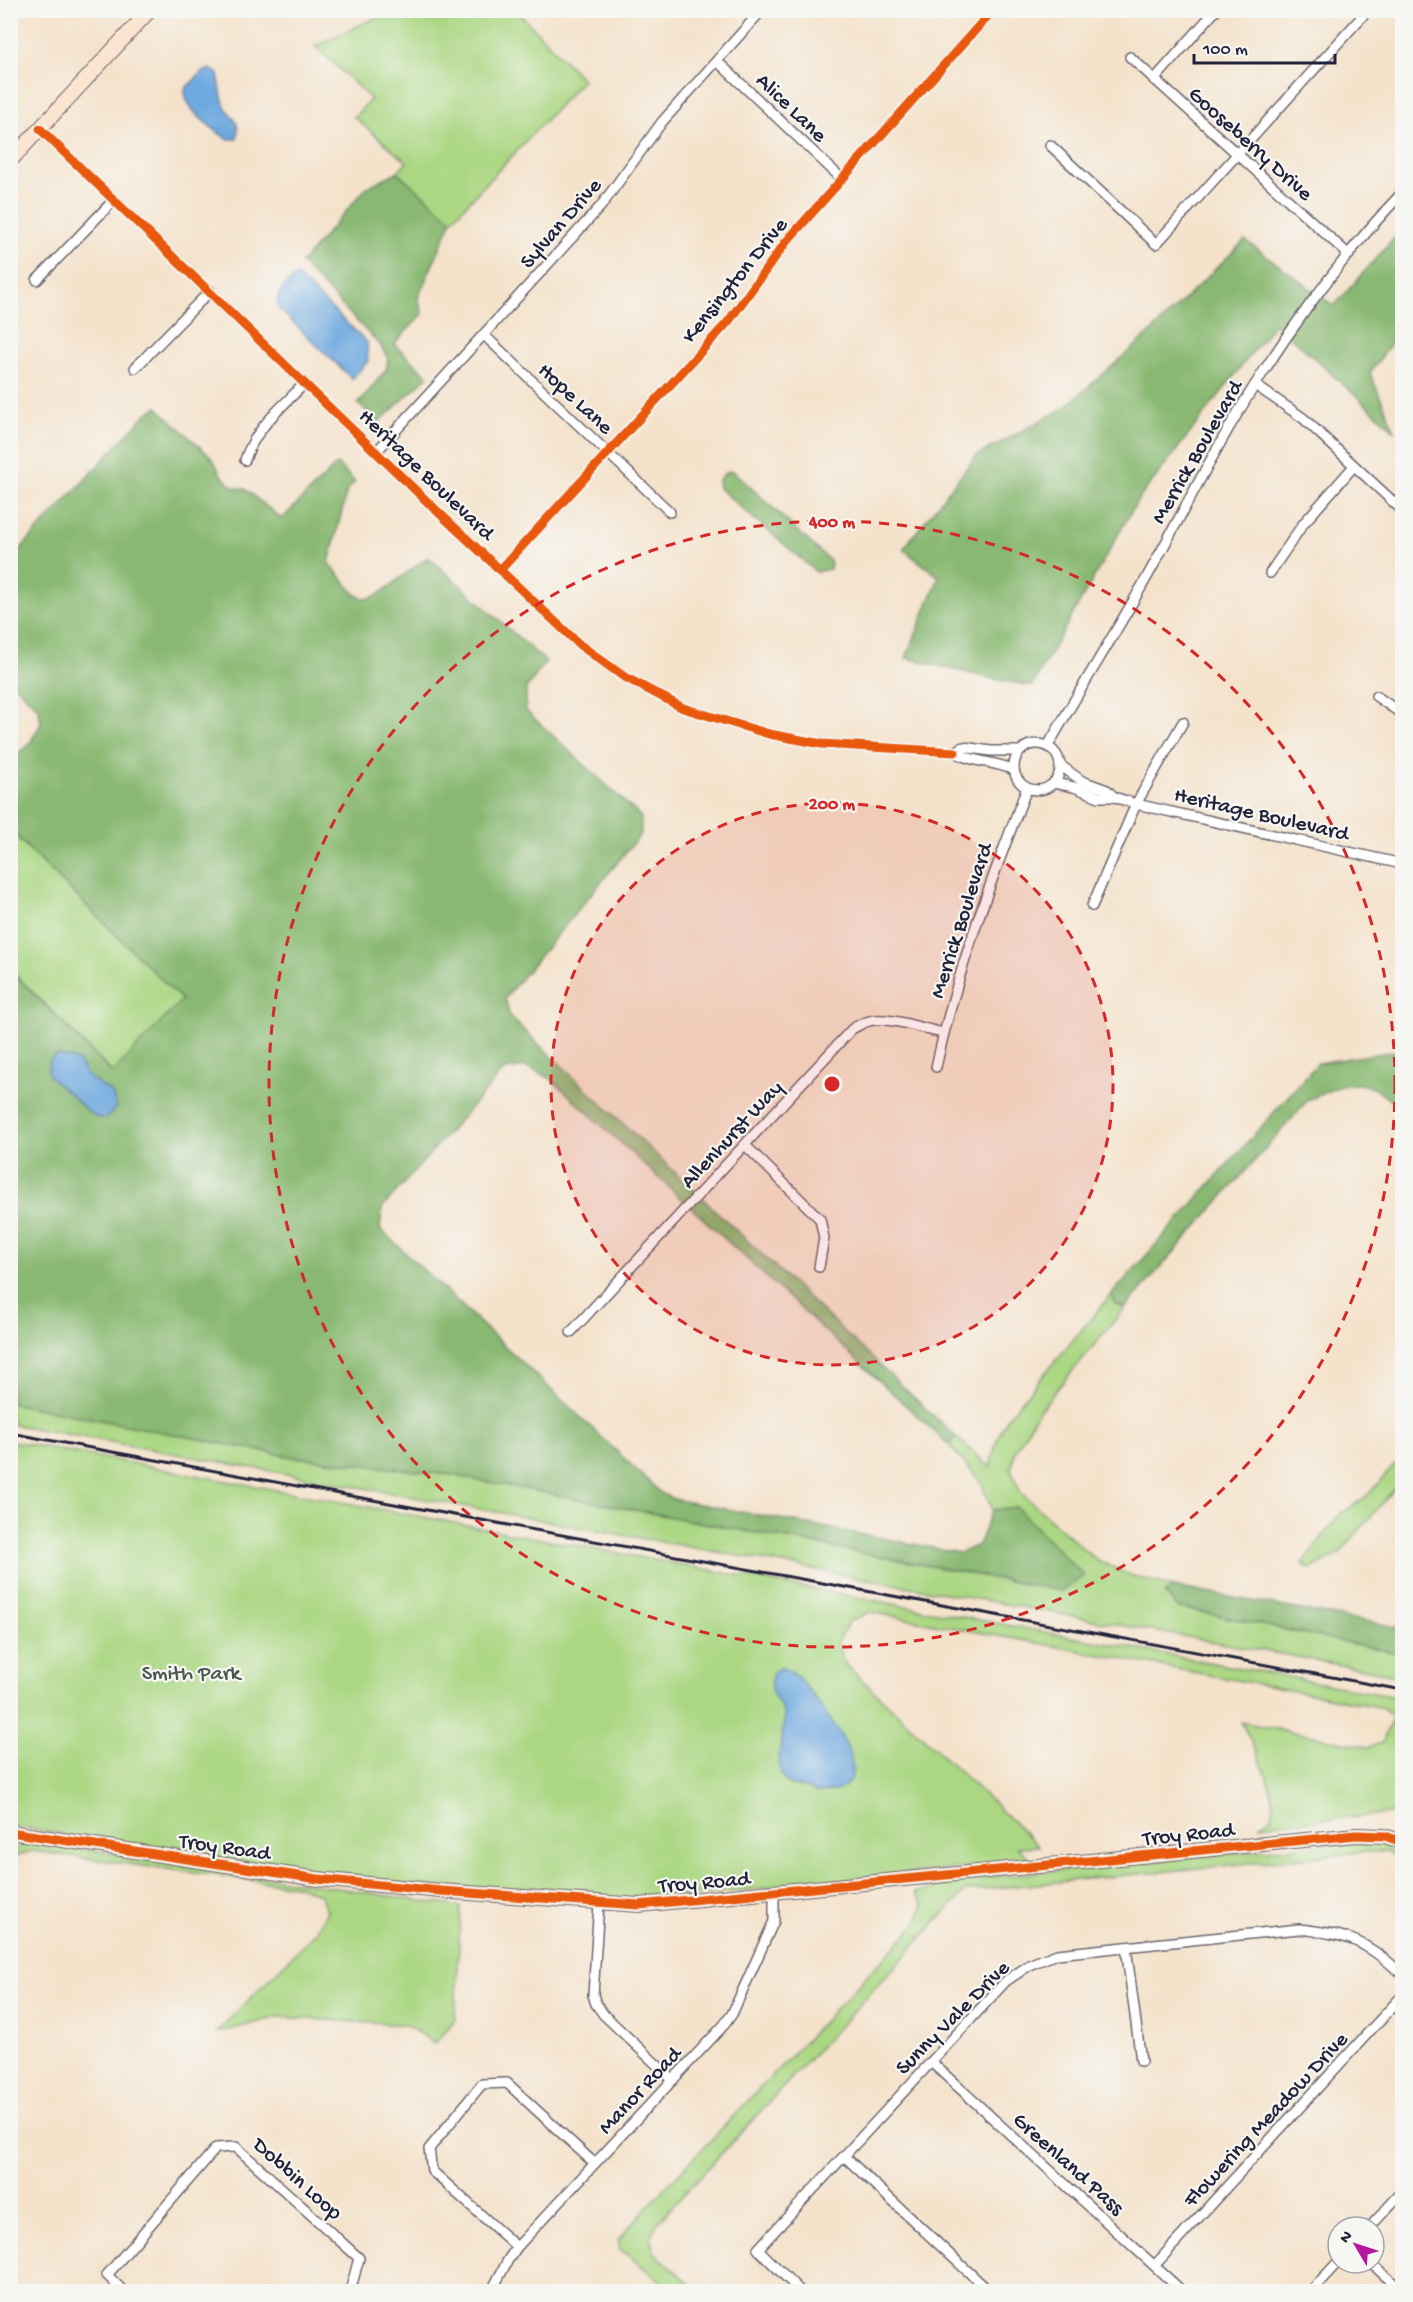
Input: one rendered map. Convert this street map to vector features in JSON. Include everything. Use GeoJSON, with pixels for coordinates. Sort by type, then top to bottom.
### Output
{"type":"FeatureCollection","features":[{"type":"Feature","properties":{"kind":"street"},"geometry":{"type":"LineString","coordinates":[[10,161],[150,10]]}},
{"type":"Feature","properties":{"kind":"street","name":"Sylvan Drive"},"geometry":{"type":"LineString","coordinates":[[377,451],[602,206],[662,122],[762,10]]}},
{"type":"Feature","properties":{"kind":"street","name":"Kensington Drive"},"geometry":{"type":"LineString","coordinates":[[501,569],[728,322],[786,242],[993,10]]}},
{"type":"Feature","properties":{"kind":"street"},"geometry":{"type":"LineString","coordinates":[[1154,80],[1216,10]]}},
{"type":"Feature","properties":{"kind":"street"},"geometry":{"type":"LineString","coordinates":[[1050,145],[1156,244],[1368,10]]}},
{"type":"Feature","properties":{"kind":"street","name":"Gooseberry Drive"},"geometry":{"type":"LineString","coordinates":[[1130,57],[1349,255]]}},
{"type":"Feature","properties":{"kind":"street","name":"Alice Lane"},"geometry":{"type":"LineString","coordinates":[[717,61],[842,179]]}},
{"type":"Feature","properties":{"kind":"street","name":"Heritage Boulevard"},"geometry":{"type":"LineString","coordinates":[[40,129],[501,569],[540,609],[580,645],[623,676],[683,708],[769,734],[822,744],[955,752],[963,758],[1001,764],[1014,770]]}},
{"type":"Feature","properties":{"kind":"street","name":"Merrick Boulevard"},"geometry":{"type":"LineString","coordinates":[[1048,746],[1142,586],[1230,425],[1255,385],[1285,340],[1349,255],[1402,193]]}},
{"type":"Feature","properties":{"kind":"street"},"geometry":{"type":"LineString","coordinates":[[37,280],[114,200]]}},
{"type":"Feature","properties":{"kind":"street"},"geometry":{"type":"LineString","coordinates":[[135,368],[210,291]]}},
{"type":"Feature","properties":{"kind":"street","name":"Hope Lane"},"geometry":{"type":"LineString","coordinates":[[484,335],[670,512]]}},
{"type":"Feature","properties":{"kind":"street"},"geometry":{"type":"LineString","coordinates":[[245,460],[250,445],[259,431],[305,383]]}},
{"type":"Feature","properties":{"kind":"street"},"geometry":{"type":"LineString","coordinates":[[1255,385],[1303,418],[1402,510]]}},
{"type":"Feature","properties":{"kind":"street"},"geometry":{"type":"LineString","coordinates":[[1270,573],[1303,524],[1354,466]]}},
{"type":"Feature","properties":{"kind":"street"},"geometry":{"type":"LineString","coordinates":[[1376,696],[1402,714]]}},
{"type":"Feature","properties":{"kind":"street"},"geometry":{"type":"LineString","coordinates":[[1092,906],[1136,804],[1183,722]]}},
{"type":"Feature","properties":{"kind":"street"},"geometry":{"type":"LineString","coordinates":[[1033,743],[1048,746],[1057,754],[1060,765],[1059,775],[1054,783],[1044,789],[1027,788],[1020,783],[1014,770],[1014,760],[1019,751],[1033,743]]}},
{"type":"Feature","properties":{"kind":"street","name":"Heritage Boulevard"},"geometry":{"type":"LineString","coordinates":[[955,752],[963,747],[991,751],[1019,751]]}},
{"type":"Feature","properties":{"kind":"street","name":"Heritage Boulevard"},"geometry":{"type":"LineString","coordinates":[[1060,765],[1082,781],[1107,790],[1114,797]]}},
{"type":"Feature","properties":{"kind":"street","name":"Heritage Boulevard"},"geometry":{"type":"LineString","coordinates":[[1054,783],[1074,787],[1099,797],[1114,797],[1136,804],[1402,864]]}},
{"type":"Feature","properties":{"kind":"street","name":"Merrick Boulevard"},"geometry":{"type":"LineString","coordinates":[[936,1067],[965,954],[1027,788]]}},
{"type":"Feature","properties":{"kind":"street","name":"Allenhurst Way"},"geometry":{"type":"LineString","coordinates":[[571,1332],[852,1029],[863,1022],[887,1020],[944,1034]]}},
{"type":"Feature","properties":{"kind":"street"},"geometry":{"type":"LineString","coordinates":[[746,1145],[811,1207],[820,1219],[824,1238],[819,1267]]}},
{"type":"Feature","properties":{"kind":"street","name":"Troy Road"},"geometry":{"type":"LineString","coordinates":[[10,1832],[318,1879],[599,1903],[664,1903],[1356,1835],[1385,1836],[1402,1842]]}},
{"type":"Feature","properties":{"kind":"street","name":"Manor Road"},"geometry":{"type":"LineString","coordinates":[[491,2292],[517,2247],[724,2025],[739,2002],[774,1921],[774,1893]]}},
{"type":"Feature","properties":{"kind":"street"},"geometry":{"type":"LineString","coordinates":[[599,1903],[593,1995],[596,2004],[604,2015],[673,2080]]}},
{"type":"Feature","properties":{"kind":"street","name":"Sunny Vale Drive"},"geometry":{"type":"LineString","coordinates":[[801,2292],[758,2249],[1006,1981],[1031,1964],[1057,1954],[1299,1929],[1332,1932],[1358,1940],[1384,1957],[1402,1974]]}},
{"type":"Feature","properties":{"kind":"street"},"geometry":{"type":"LineString","coordinates":[[1126,1947],[1141,2061]]}},
{"type":"Feature","properties":{"kind":"street","name":"Flowering Meadow Drive"},"geometry":{"type":"LineString","coordinates":[[1155,2265],[1402,1996]]}},
{"type":"Feature","properties":{"kind":"street","name":"Greenland Pass"},"geometry":{"type":"LineString","coordinates":[[931,2062],[1183,2292]]}},
{"type":"Feature","properties":{"kind":"street"},"geometry":{"type":"LineString","coordinates":[[517,2247],[432,2171],[429,2150],[482,2084],[507,2083],[594,2163]]}},
{"type":"Feature","properties":{"kind":"street","name":"Dobbin Loop"},"geometry":{"type":"LineString","coordinates":[[124,2292],[106,2275],[216,2148],[236,2147],[359,2258],[350,2292]]}},
{"type":"Feature","properties":{"kind":"street"},"geometry":{"type":"LineString","coordinates":[[844,2156],[990,2292]]}},
{"type":"Feature","properties":{"kind":"street"},"geometry":{"type":"LineString","coordinates":[[1381,2215],[1402,2192]]}},
{"type":"Feature","properties":{"kind":"street"},"geometry":{"type":"LineString","coordinates":[[1310,2292],[1326,2275]]}},
{"type":"Feature","properties":{"kind":"street"},"geometry":{"type":"LineString","coordinates":[[1384,2275],[1402,2291]]}},
{"type":"Feature","properties":{"kind":"green space"},"geometry":{"type":"Polygon","coordinates":[[[390,11],[517,11],[583,80],[452,220],[397,172],[407,162],[354,117],[371,99],[315,46],[390,11]]]}},
{"type":"Feature","properties":{"kind":"green space"},"geometry":{"type":"Polygon","coordinates":[[[397,172],[452,220],[418,298],[423,314],[394,344],[428,376],[379,422],[358,404],[386,370],[388,359],[380,345],[301,263],[367,187],[397,172]]]}},
{"type":"Feature","properties":{"kind":"green space"},"geometry":{"type":"Polygon","coordinates":[[[1402,229],[1402,328],[1370,373],[1395,431],[1275,323],[1138,500],[1032,686],[906,658],[939,577],[903,549],[976,456],[1064,408],[1149,334],[1245,240],[1334,306],[1402,229]]]}},
{"type":"Feature","properties":{"kind":"green space"},"geometry":{"type":"Polygon","coordinates":[[[157,407],[212,458],[222,476],[233,487],[245,489],[282,519],[337,464],[355,482],[347,490],[329,563],[356,595],[366,599],[378,595],[428,557],[546,662],[526,688],[526,711],[641,817],[641,834],[505,998],[510,1017],[956,1437],[949,1445],[550,1078],[527,1067],[504,1070],[382,1208],[380,1229],[661,1493],[673,1499],[960,1553],[978,1545],[992,1510],[1016,1507],[1084,1576],[1062,1591],[451,1475],[293,1457],[11,1403],[10,970],[112,1073],[182,1000],[11,831],[11,758],[28,746],[41,724],[39,709],[11,681],[11,559],[146,414],[157,407]]]}},
{"type":"Feature","properties":{"kind":"green space"},"geometry":{"type":"Polygon","coordinates":[[[733,471],[831,562],[830,569],[816,572],[719,488],[718,481],[726,472],[733,471]]]}},
{"type":"Feature","properties":{"kind":"green space"},"geometry":{"type":"Polygon","coordinates":[[[10,831],[183,1000],[113,1073],[11,970],[10,831]]]}},
{"type":"Feature","properties":{"kind":"green space"},"geometry":{"type":"Polygon","coordinates":[[[1402,1050],[1402,1111],[1378,1091],[1358,1084],[1337,1088],[1308,1100],[1125,1308],[1115,1304],[1112,1294],[1318,1063],[1402,1050]]]}},
{"type":"Feature","properties":{"kind":"green space"},"geometry":{"type":"Polygon","coordinates":[[[1112,1294],[1115,1304],[1125,1308],[1038,1412],[1015,1451],[1011,1470],[1021,1493],[1096,1560],[1130,1575],[1174,1587],[1165,1594],[1177,1607],[1402,1654],[1402,1676],[11,1424],[10,1403],[293,1457],[451,1475],[1062,1591],[1016,1507],[992,1510],[981,1482],[949,1445],[956,1437],[990,1467],[997,1439],[1008,1417],[1112,1294]]]}},
{"type":"Feature","properties":{"kind":"green space","name":"Smith Park"},"geometry":{"type":"Polygon","coordinates":[[[11,1441],[1402,1698],[1402,1814],[1259,1825],[1271,1817],[1274,1809],[1273,1798],[1264,1770],[1241,1722],[1368,1747],[1382,1743],[1393,1717],[1380,1707],[870,1612],[849,1621],[837,1644],[845,1664],[1039,1846],[1017,1847],[1032,1861],[628,1902],[375,1882],[11,1826],[11,1441]]]}},
{"type":"Feature","properties":{"kind":"green space"},"geometry":{"type":"Polygon","coordinates":[[[1402,1457],[1402,1480],[1339,1554],[1311,1569],[1302,1564],[1340,1514],[1366,1497],[1402,1457]]]}},
{"type":"Feature","properties":{"kind":"green space"},"geometry":{"type":"Polygon","coordinates":[[[1174,1587],[1402,1628],[1402,1654],[1177,1607],[1165,1593],[1174,1587]]]}},
{"type":"Feature","properties":{"kind":"green space"},"geometry":{"type":"Polygon","coordinates":[[[23,1840],[461,1907],[455,2020],[435,2043],[405,2025],[278,2017],[216,2033],[316,1932],[327,1911],[320,1895],[302,1887],[32,1851],[11,1858],[23,1840]]]}},
{"type":"Feature","properties":{"kind":"green space"},"geometry":{"type":"Polygon","coordinates":[[[1368,1840],[1402,1847],[1402,1860],[1387,1852],[1362,1852],[965,1891],[657,2223],[650,2238],[655,2253],[698,2291],[671,2291],[620,2249],[618,2240],[649,2205],[916,1924],[923,1904],[915,1893],[962,1880],[1368,1840]]]}},
{"type":"Feature","properties":{"kind":"water"},"geometry":{"type":"Polygon","coordinates":[[[210,69],[218,74],[224,104],[237,125],[237,139],[227,139],[207,124],[194,111],[186,97],[185,89],[202,72],[210,69]]]}},
{"type":"Feature","properties":{"kind":"water"},"geometry":{"type":"Polygon","coordinates":[[[296,275],[367,342],[368,361],[352,379],[279,309],[277,299],[279,294],[296,275]]]}},
{"type":"Feature","properties":{"kind":"water"},"geometry":{"type":"Polygon","coordinates":[[[57,1055],[78,1061],[87,1076],[112,1093],[116,1106],[111,1114],[105,1118],[93,1115],[49,1076],[49,1064],[57,1055]]]}},
{"type":"Feature","properties":{"kind":"water"},"geometry":{"type":"Polygon","coordinates":[[[780,1667],[802,1682],[844,1741],[852,1765],[852,1775],[847,1784],[837,1790],[818,1793],[794,1786],[785,1781],[780,1772],[779,1757],[784,1720],[771,1688],[771,1681],[773,1673],[780,1667]]]}},
{"type":"Feature","properties":{"kind":"railway"},"geometry":{"type":"LineString","coordinates":[[10,1433],[1402,1690]]}},
{"type":"Feature","properties":{"kind":"cycle path"},"geometry":{"type":"LineString","coordinates":[[501,569],[728,322],[786,242],[993,10]]}},
{"type":"Feature","properties":{"kind":"cycle path"},"geometry":{"type":"LineString","coordinates":[[40,129],[436,510],[580,645],[623,676],[683,708],[769,734],[822,744],[955,752]]}},
{"type":"Feature","properties":{"kind":"cycle path"},"geometry":{"type":"LineString","coordinates":[[10,1832],[318,1879],[441,1891],[639,1905],[1356,1835],[1385,1836],[1402,1842]]}}]}
